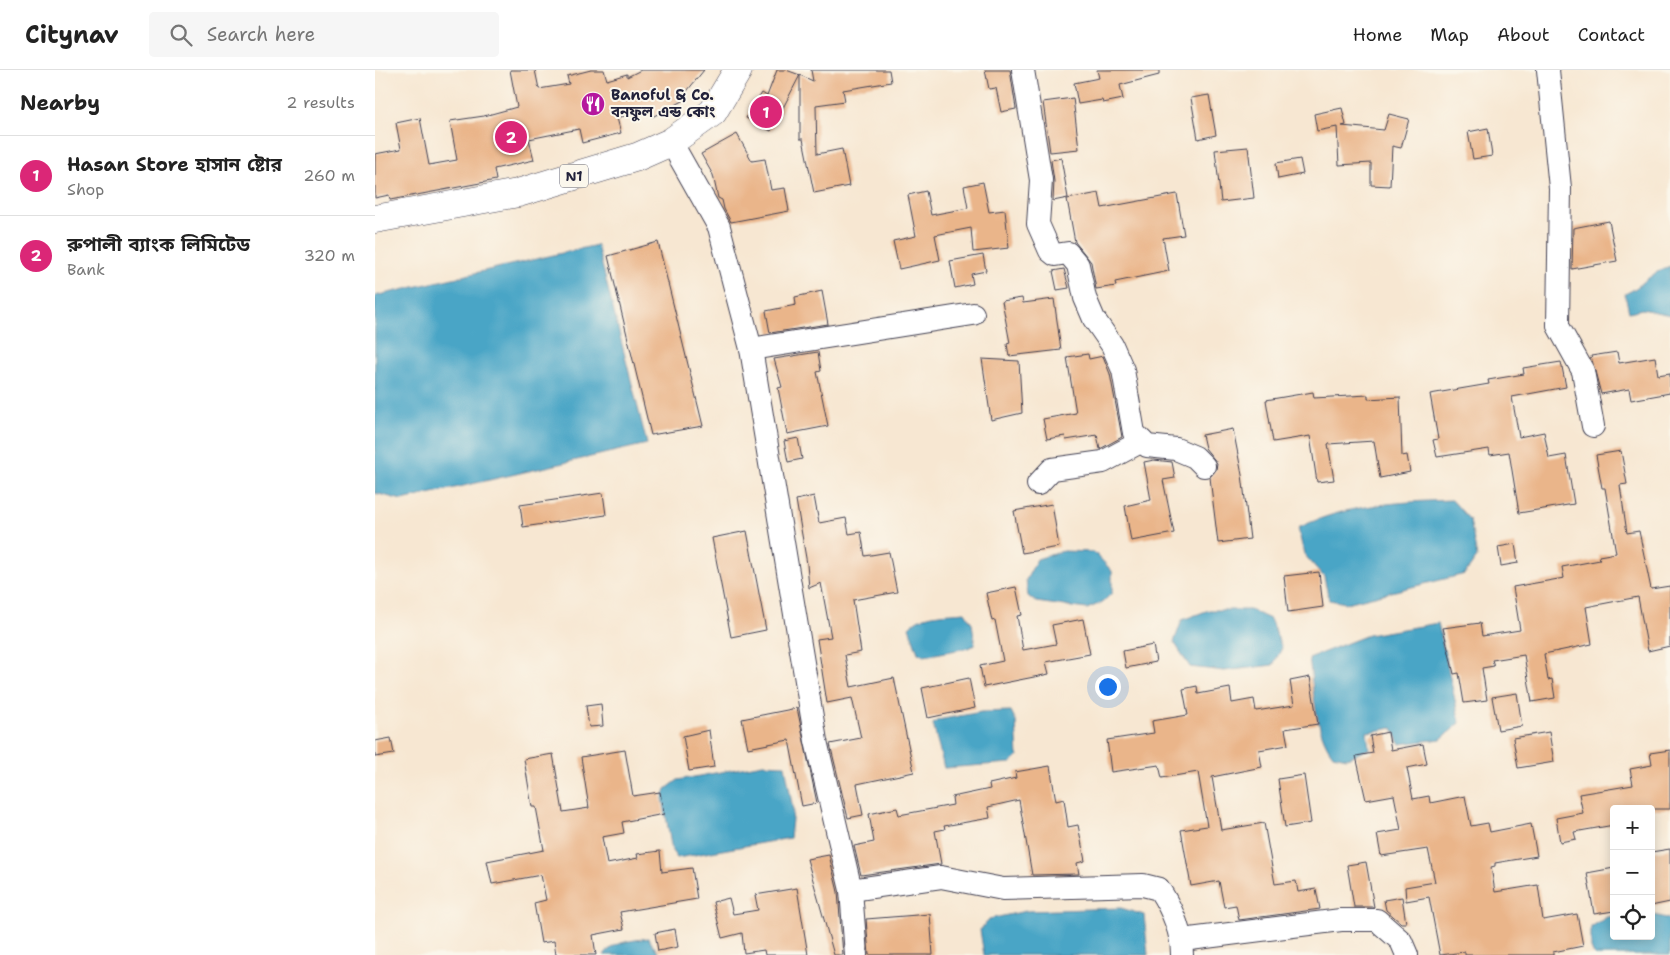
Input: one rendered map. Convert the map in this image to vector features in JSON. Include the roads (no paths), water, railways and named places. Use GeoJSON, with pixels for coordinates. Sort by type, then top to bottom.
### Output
{"type":"FeatureCollection","features":[{"type":"Feature","properties":{"kind":"highway","name":"N1"},"geometry":{"type":"LineString","coordinates":[[375,219],[518,193],[637,157],[671,142],[713,112],[738,70]]}},
{"type":"Feature","properties":{"kind":"street"},"geometry":{"type":"LineString","coordinates":[[1023,70],[1041,180],[1038,224],[1050,251],[1055,255],[1068,253],[1078,265],[1085,298],[1123,370],[1134,433],[1147,446],[1176,449],[1195,457],[1205,466]]}},
{"type":"Feature","properties":{"kind":"street"},"geometry":{"type":"LineString","coordinates":[[1548,70],[1560,188],[1558,326],[1583,370],[1593,426]]}},
{"type":"Feature","properties":{"kind":"street"},"geometry":{"type":"LineString","coordinates":[[671,142],[719,227],[751,349],[816,741],[851,890],[856,955]]}},
{"type":"Feature","properties":{"kind":"street"},"geometry":{"type":"LineString","coordinates":[[751,349],[973,314]]}},
{"type":"Feature","properties":{"kind":"street"},"geometry":{"type":"LineString","coordinates":[[1038,484],[1052,469],[1103,462],[1142,441]]}},
{"type":"Feature","properties":{"kind":"street"},"geometry":{"type":"LineString","coordinates":[[851,890],[941,877],[1003,889],[1143,885],[1159,889],[1170,906],[1182,948],[1341,920],[1377,920],[1401,941],[1407,955]]}},
{"type":"Feature","properties":{"kind":"water"},"geometry":{"type":"Polygon","coordinates":[[[597,245],[647,444],[402,500],[375,493],[375,296],[597,245]]]}},
{"type":"Feature","properties":{"kind":"water"},"geometry":{"type":"Polygon","coordinates":[[[1670,266],[1670,315],[1642,309],[1629,312],[1625,294],[1662,269],[1670,266]]]}},
{"type":"Feature","properties":{"kind":"water"},"geometry":{"type":"Polygon","coordinates":[[[1452,500],[1470,520],[1477,557],[1465,574],[1346,603],[1329,600],[1324,577],[1304,554],[1298,528],[1354,509],[1393,503],[1452,500]]]}},
{"type":"Feature","properties":{"kind":"water"},"geometry":{"type":"Polygon","coordinates":[[[1063,551],[1094,552],[1112,571],[1112,593],[1103,602],[1087,609],[1036,602],[1028,596],[1026,580],[1037,559],[1063,551]]]}},
{"type":"Feature","properties":{"kind":"water"},"geometry":{"type":"Polygon","coordinates":[[[1209,610],[1250,610],[1270,619],[1282,648],[1273,665],[1224,671],[1190,667],[1174,642],[1182,620],[1209,610]]]}},
{"type":"Feature","properties":{"kind":"water"},"geometry":{"type":"Polygon","coordinates":[[[965,612],[972,623],[975,645],[924,656],[918,653],[909,627],[928,616],[965,612]]]}},
{"type":"Feature","properties":{"kind":"water"},"geometry":{"type":"Polygon","coordinates":[[[1438,623],[1460,723],[1441,739],[1400,744],[1393,728],[1367,732],[1369,749],[1347,758],[1333,755],[1322,734],[1318,721],[1309,658],[1368,635],[1438,623]]]}},
{"type":"Feature","properties":{"kind":"water"},"geometry":{"type":"Polygon","coordinates":[[[1011,711],[1016,721],[1018,757],[1011,763],[944,768],[933,724],[938,720],[981,712],[1011,711]]]}},
{"type":"Feature","properties":{"kind":"water"},"geometry":{"type":"Polygon","coordinates":[[[763,764],[785,765],[793,810],[790,838],[677,858],[672,851],[663,798],[666,789],[678,780],[763,764]]]}},
{"type":"Feature","properties":{"kind":"water"},"geometry":{"type":"Polygon","coordinates":[[[1121,908],[1144,915],[1148,955],[984,955],[980,930],[989,919],[1026,911],[1121,908]]]}},
{"type":"Feature","properties":{"kind":"water"},"geometry":{"type":"Polygon","coordinates":[[[1655,915],[1670,919],[1670,955],[1594,955],[1591,948],[1591,927],[1610,917],[1610,940],[1655,940],[1655,915]]]}},
{"type":"Feature","properties":{"kind":"water"},"geometry":{"type":"Polygon","coordinates":[[[648,938],[660,955],[604,955],[618,944],[648,938]]]}},
{"type":"Feature","properties":{"kind":"place","name":"Banoful & Co. বনফুল এন্ড কোং"},"geometry":{"type":"Point","coordinates":[593,104]}},
{"type":"Feature","properties":{"kind":"place","name":"Hasan Store হাসান ষ্টোর"},"geometry":{"type":"Point","coordinates":[766,112]}},
{"type":"Feature","properties":{"kind":"place","name":"রুপালী ব্যাংক লিমিটেড"},"geometry":{"type":"Point","coordinates":[511,137]}}]}
